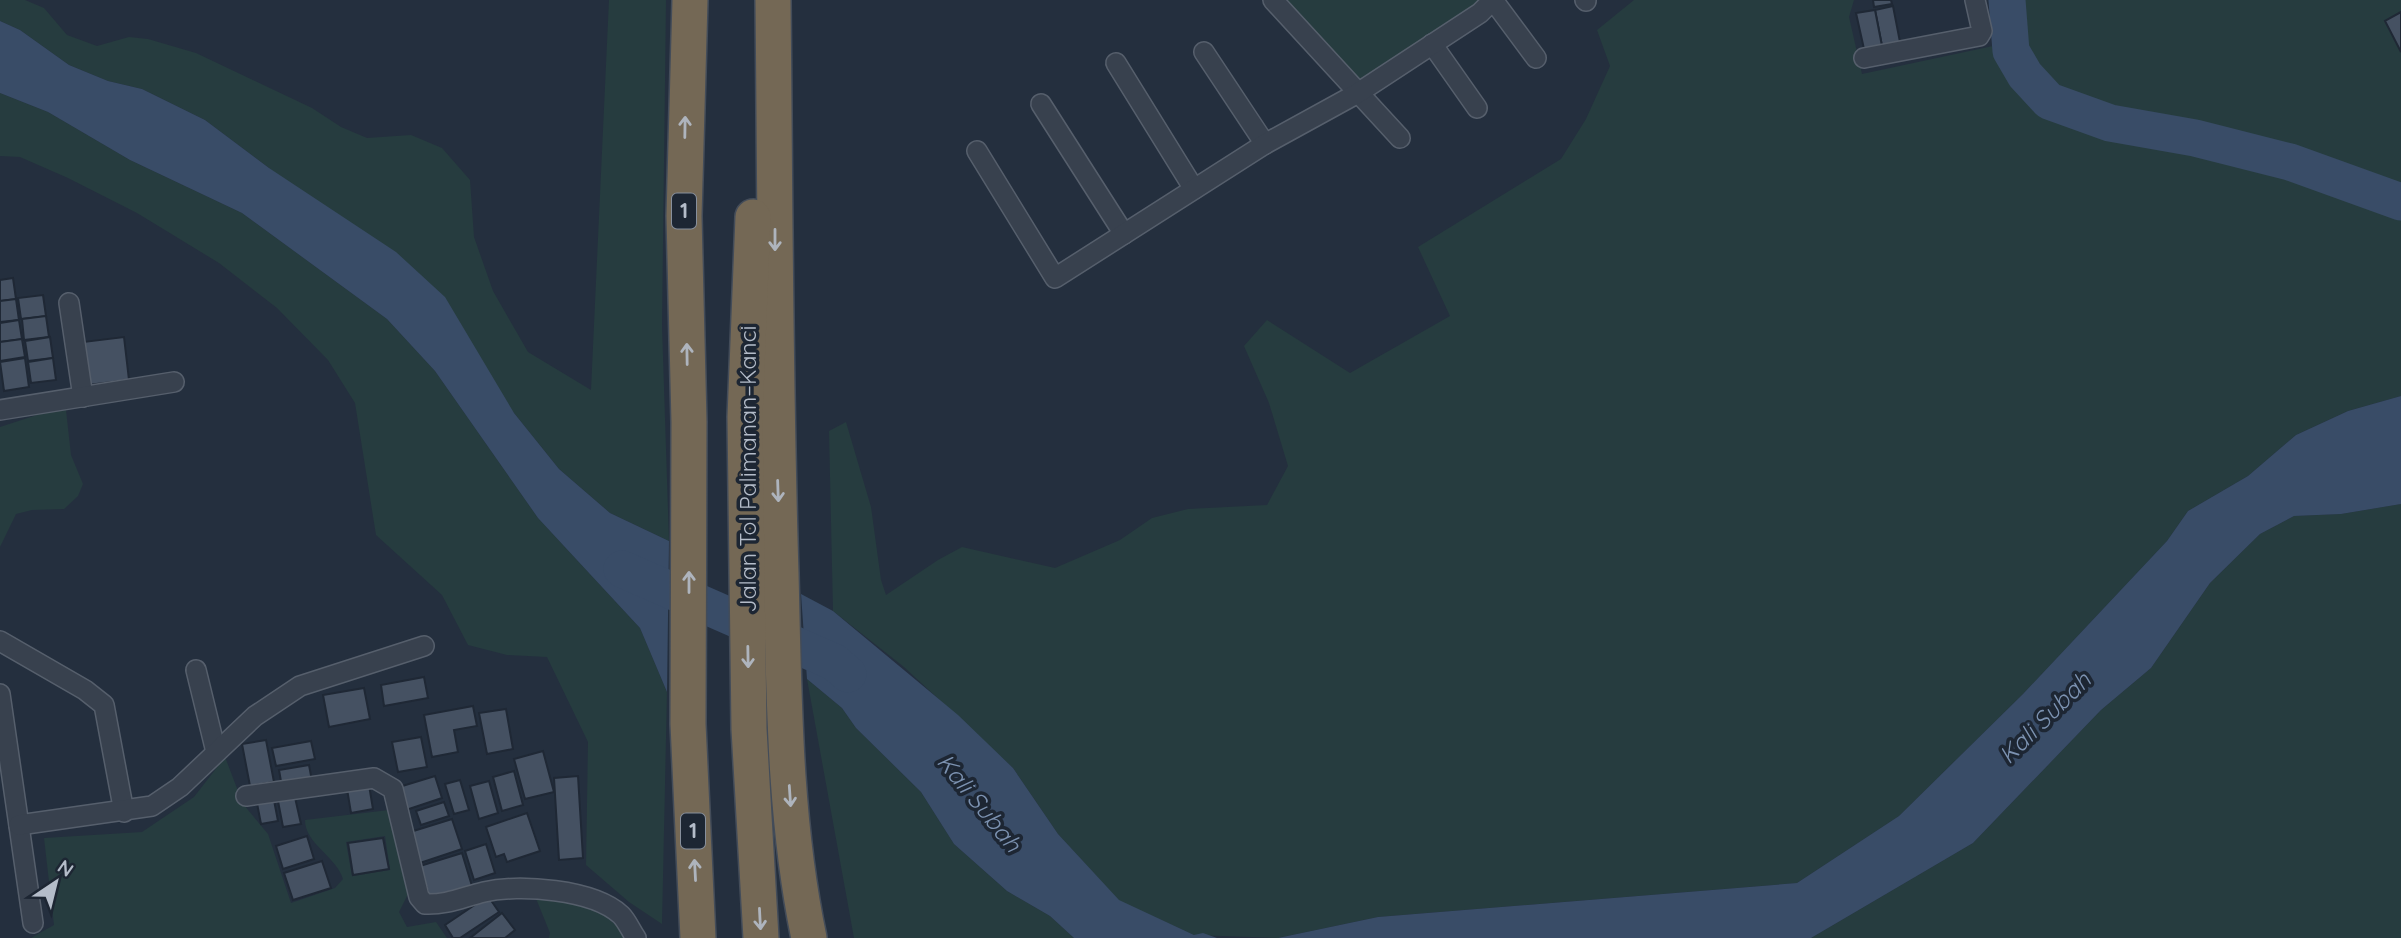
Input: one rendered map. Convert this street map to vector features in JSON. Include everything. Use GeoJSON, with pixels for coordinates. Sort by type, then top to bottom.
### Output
{"type":"FeatureCollection","features":[{"type":"Feature","properties":{"kind":"highway","name":"1"},"geometry":{"type":"LineString","coordinates":[[690,0],[684,216],[689,422],[688,724],[698,938]]}},
{"type":"Feature","properties":{"kind":"highway","name":"Jalan Tol Palimanan–Kanci"},"geometry":{"type":"LineString","coordinates":[[761,0],[761,420],[749,729],[761,938]]}},
{"type":"Feature","properties":{"kind":"highway"},"geometry":{"type":"LineString","coordinates":[[773,0],[761,420],[793,830],[809,938]]}},
{"type":"Feature","properties":{"kind":"street"},"geometry":{"type":"LineString","coordinates":[[1273,0],[1401,138]]}},
{"type":"Feature","properties":{"kind":"street"},"geometry":{"type":"LineString","coordinates":[[977,151],[1055,278],[1265,144],[1359,93],[1480,13],[1493,0],[1535,58]]}},
{"type":"Feature","properties":{"kind":"street"},"geometry":{"type":"LineString","coordinates":[[1864,58],[1979,36],[1982,31],[1976,0]]}},
{"type":"Feature","properties":{"kind":"street"},"geometry":{"type":"LineString","coordinates":[[1432,44],[1477,108]]}},
{"type":"Feature","properties":{"kind":"street"},"geometry":{"type":"LineString","coordinates":[[1205,52],[1265,144]]}},
{"type":"Feature","properties":{"kind":"street"},"geometry":{"type":"LineString","coordinates":[[1116,63],[1194,189]]}},
{"type":"Feature","properties":{"kind":"street"},"geometry":{"type":"LineString","coordinates":[[1041,104],[1124,234]]}},
{"type":"Feature","properties":{"kind":"street"},"geometry":{"type":"LineString","coordinates":[[69,303],[83,397]]}},
{"type":"Feature","properties":{"kind":"street"},"geometry":{"type":"LineString","coordinates":[[0,410],[174,382]]}},
{"type":"Feature","properties":{"kind":"street"},"geometry":{"type":"LineString","coordinates":[[0,641],[85,690],[104,705],[124,812]]}},
{"type":"Feature","properties":{"kind":"street"},"geometry":{"type":"LineString","coordinates":[[19,825],[152,806],[180,787],[255,716],[300,686],[424,646]]}},
{"type":"Feature","properties":{"kind":"street"},"geometry":{"type":"LineString","coordinates":[[196,670],[216,752]]}},
{"type":"Feature","properties":{"kind":"street"},"geometry":{"type":"LineString","coordinates":[[0,694],[7,794],[19,825],[33,923]]}},
{"type":"Feature","properties":{"kind":"street"},"geometry":{"type":"LineString","coordinates":[[246,796],[374,778],[393,789],[419,897],[425,904],[439,905],[486,891],[557,890],[601,902],[621,916],[636,938]]}},
{"type":"Feature","properties":{"kind":"green space"},"geometry":{"type":"Polygon","coordinates":[[[0,0],[25,0],[44,8],[67,35],[97,46],[129,37],[148,39],[196,53],[312,108],[341,127],[367,138],[411,135],[442,148],[470,180],[474,237],[493,291],[528,352],[591,390],[609,0],[666,0],[662,326],[669,541],[610,513],[559,469],[514,413],[269,168],[205,120],[142,89],[108,81],[69,65],[20,30],[0,21],[0,0]]]}},
{"type":"Feature","properties":{"kind":"green space"},"geometry":{"type":"Polygon","coordinates":[[[1282,0],[1484,0],[1373,78],[1358,80],[1282,0]]]}},
{"type":"Feature","properties":{"kind":"green space"},"geometry":{"type":"Polygon","coordinates":[[[1634,0],[1854,0],[1849,17],[1862,74],[1993,46],[2026,26],[2021,0],[2401,0],[2401,396],[2348,411],[2296,435],[2248,476],[2188,511],[2167,541],[2023,694],[1899,816],[1797,883],[1378,917],[1278,938],[1194,935],[1119,901],[1058,834],[1013,768],[904,667],[833,611],[829,431],[846,422],[871,507],[881,580],[886,595],[962,547],[1055,568],[1120,540],[1152,518],[1188,509],[1267,505],[1288,466],[1269,403],[1244,346],[1267,320],[1350,373],[1450,316],[1418,247],[1561,159],[1586,119],[1610,66],[1597,30],[1634,0]]]}},
{"type":"Feature","properties":{"kind":"green space"},"geometry":{"type":"Polygon","coordinates":[[[0,93],[48,112],[130,160],[242,213],[387,319],[435,371],[538,518],[640,628],[667,692],[662,924],[629,902],[586,865],[588,742],[547,657],[507,655],[468,645],[442,595],[376,535],[355,403],[328,360],[277,308],[219,263],[137,213],[68,178],[20,157],[0,156],[0,93]]]}},
{"type":"Feature","properties":{"kind":"green space"},"geometry":{"type":"Polygon","coordinates":[[[66,410],[71,455],[83,484],[78,496],[64,509],[32,510],[16,514],[0,547],[0,427],[43,413],[66,410]]]}},
{"type":"Feature","properties":{"kind":"green space"},"geometry":{"type":"Polygon","coordinates":[[[2401,504],[2401,938],[1811,938],[1973,843],[2101,710],[2151,668],[2210,583],[2260,534],[2294,516],[2341,514],[2401,504]]]}},
{"type":"Feature","properties":{"kind":"green space"},"geometry":{"type":"Polygon","coordinates":[[[807,679],[842,708],[856,728],[921,792],[954,844],[1007,891],[1050,916],[1074,938],[854,938],[807,679]]]}},
{"type":"Feature","properties":{"kind":"green space"},"geometry":{"type":"Polygon","coordinates":[[[225,757],[243,804],[268,834],[291,903],[335,888],[343,879],[335,864],[310,836],[305,820],[389,810],[409,892],[399,912],[407,927],[436,922],[447,938],[31,938],[54,925],[44,838],[142,832],[194,797],[225,757]],[[385,836],[346,842],[352,876],[390,870],[385,836]]]}},
{"type":"Feature","properties":{"kind":"green space"},"geometry":{"type":"Polygon","coordinates":[[[535,896],[573,903],[598,912],[618,927],[624,938],[549,938],[550,933],[535,896]]]}},
{"type":"Feature","properties":{"kind":"water"},"geometry":{"type":"Polygon","coordinates":[[[0,21],[20,30],[69,65],[108,81],[142,89],[205,120],[269,168],[396,252],[445,297],[514,413],[559,469],[610,513],[669,541],[667,692],[640,628],[538,518],[435,371],[387,319],[242,213],[130,160],[48,112],[0,93],[0,21]]]}},
{"type":"Feature","properties":{"kind":"water","name":"Kali Subah"},"geometry":{"type":"Polygon","coordinates":[[[2401,396],[2401,504],[2341,514],[2294,516],[2260,534],[2210,583],[2151,668],[2101,710],[1973,843],[1811,938],[1278,938],[1378,917],[1797,883],[1899,816],[2023,694],[2167,541],[2188,511],[2248,476],[2296,435],[2348,411],[2401,396]]]}},
{"type":"Feature","properties":{"kind":"water","name":"Kali Subah"},"geometry":{"type":"Polygon","coordinates":[[[801,594],[833,611],[958,715],[1013,768],[1058,834],[1119,900],[1194,935],[1203,933],[1217,938],[1074,938],[1050,916],[1007,891],[954,844],[921,792],[856,728],[842,708],[807,679],[801,594]]]}},
{"type":"Feature","properties":{"kind":"building"},"geometry":{"type":"Polygon","coordinates":[[[1873,0],[1891,0],[1892,4],[1874,7],[1873,0]]]}},
{"type":"Feature","properties":{"kind":"building"},"geometry":{"type":"Polygon","coordinates":[[[1893,6],[1900,42],[1882,46],[1875,10],[1893,6]]]}},
{"type":"Feature","properties":{"kind":"building"},"geometry":{"type":"Polygon","coordinates":[[[1875,10],[1882,46],[1864,49],[1856,13],[1875,10]]]}},
{"type":"Feature","properties":{"kind":"building"},"geometry":{"type":"Polygon","coordinates":[[[2401,12],[2401,52],[2385,21],[2401,12]]]}},
{"type":"Feature","properties":{"kind":"building"},"geometry":{"type":"Polygon","coordinates":[[[13,278],[16,299],[0,301],[0,280],[13,278]]]}},
{"type":"Feature","properties":{"kind":"building"},"geometry":{"type":"Polygon","coordinates":[[[43,295],[46,316],[21,319],[18,298],[43,295]]]}},
{"type":"Feature","properties":{"kind":"building"},"geometry":{"type":"Polygon","coordinates":[[[16,299],[19,320],[0,322],[0,301],[16,299]]]}},
{"type":"Feature","properties":{"kind":"building"},"geometry":{"type":"Polygon","coordinates":[[[46,316],[49,337],[24,340],[22,319],[46,316]]]}},
{"type":"Feature","properties":{"kind":"building"},"geometry":{"type":"Polygon","coordinates":[[[19,320],[22,339],[0,342],[0,323],[19,320]]]}},
{"type":"Feature","properties":{"kind":"building"},"geometry":{"type":"Polygon","coordinates":[[[50,337],[53,358],[28,361],[25,341],[50,337]]]}},
{"type":"Feature","properties":{"kind":"building"},"geometry":{"type":"Polygon","coordinates":[[[124,337],[129,380],[88,385],[83,342],[124,337]]]}},
{"type":"Feature","properties":{"kind":"building"},"geometry":{"type":"Polygon","coordinates":[[[22,339],[25,357],[0,361],[0,342],[22,339]]]}},
{"type":"Feature","properties":{"kind":"building"},"geometry":{"type":"Polygon","coordinates":[[[25,358],[29,387],[4,391],[0,362],[25,358]]]}},
{"type":"Feature","properties":{"kind":"building"},"geometry":{"type":"Polygon","coordinates":[[[53,358],[56,380],[31,383],[28,362],[53,358]]]}},
{"type":"Feature","properties":{"kind":"building"},"geometry":{"type":"Polygon","coordinates":[[[424,677],[428,698],[384,706],[381,685],[424,677]]]}},
{"type":"Feature","properties":{"kind":"building"},"geometry":{"type":"Polygon","coordinates":[[[364,688],[370,719],[329,727],[323,695],[364,688]]]}},
{"type":"Feature","properties":{"kind":"building"},"geometry":{"type":"Polygon","coordinates":[[[473,706],[477,726],[454,730],[458,752],[432,757],[424,715],[473,706]]]}},
{"type":"Feature","properties":{"kind":"building"},"geometry":{"type":"Polygon","coordinates":[[[506,709],[513,749],[487,754],[479,713],[506,709]]]}},
{"type":"Feature","properties":{"kind":"building"},"geometry":{"type":"Polygon","coordinates":[[[421,737],[427,767],[398,772],[392,742],[421,737]]]}},
{"type":"Feature","properties":{"kind":"building"},"geometry":{"type":"Polygon","coordinates":[[[266,740],[274,782],[250,786],[242,744],[266,740]]]}},
{"type":"Feature","properties":{"kind":"building"},"geometry":{"type":"Polygon","coordinates":[[[311,741],[315,759],[276,766],[272,748],[311,741]]]}},
{"type":"Feature","properties":{"kind":"building"},"geometry":{"type":"Polygon","coordinates":[[[543,751],[554,792],[525,799],[514,759],[543,751]]]}},
{"type":"Feature","properties":{"kind":"building"},"geometry":{"type":"Polygon","coordinates":[[[309,765],[312,781],[282,787],[279,770],[309,765]]]}},
{"type":"Feature","properties":{"kind":"building"},"geometry":{"type":"Polygon","coordinates":[[[514,771],[523,805],[502,811],[493,777],[514,771]]]}},
{"type":"Feature","properties":{"kind":"building"},"geometry":{"type":"Polygon","coordinates":[[[435,776],[442,798],[406,810],[399,787],[435,776]]]}},
{"type":"Feature","properties":{"kind":"building"},"geometry":{"type":"Polygon","coordinates":[[[578,776],[583,858],[559,860],[554,778],[578,776]]]}},
{"type":"Feature","properties":{"kind":"building"},"geometry":{"type":"Polygon","coordinates":[[[460,780],[469,810],[454,814],[445,784],[460,780]]]}},
{"type":"Feature","properties":{"kind":"building"},"geometry":{"type":"Polygon","coordinates":[[[489,781],[498,813],[479,819],[470,786],[489,781]]]}},
{"type":"Feature","properties":{"kind":"building"},"geometry":{"type":"Polygon","coordinates":[[[369,785],[373,809],[351,813],[347,789],[369,785]]]}},
{"type":"Feature","properties":{"kind":"building"},"geometry":{"type":"Polygon","coordinates":[[[294,793],[301,824],[283,827],[277,796],[294,793]]]}},
{"type":"Feature","properties":{"kind":"building"},"geometry":{"type":"Polygon","coordinates":[[[273,795],[278,821],[261,824],[256,798],[273,795]]]}},
{"type":"Feature","properties":{"kind":"building"},"geometry":{"type":"Polygon","coordinates":[[[444,802],[449,816],[421,825],[416,811],[444,802]]]}},
{"type":"Feature","properties":{"kind":"building"},"geometry":{"type":"Polygon","coordinates":[[[527,813],[540,851],[507,862],[504,854],[496,857],[486,827],[527,813]]]}},
{"type":"Feature","properties":{"kind":"building"},"geometry":{"type":"Polygon","coordinates":[[[452,819],[462,849],[417,864],[407,833],[452,819]]]}},
{"type":"Feature","properties":{"kind":"building"},"geometry":{"type":"Polygon","coordinates":[[[307,836],[314,859],[283,869],[276,846],[307,836]]]}},
{"type":"Feature","properties":{"kind":"building"},"geometry":{"type":"Polygon","coordinates":[[[383,838],[389,869],[353,875],[348,843],[383,838]]]}},
{"type":"Feature","properties":{"kind":"building"},"geometry":{"type":"Polygon","coordinates":[[[486,844],[495,873],[474,880],[465,851],[486,844]]]}},
{"type":"Feature","properties":{"kind":"building"},"geometry":{"type":"Polygon","coordinates":[[[462,853],[472,886],[430,899],[420,866],[462,853]]]}},
{"type":"Feature","properties":{"kind":"building"},"geometry":{"type":"Polygon","coordinates":[[[322,861],[331,888],[293,900],[284,873],[322,861]]]}},
{"type":"Feature","properties":{"kind":"building"},"geometry":{"type":"Polygon","coordinates":[[[488,896],[499,912],[460,938],[453,938],[445,925],[488,896]]]}},
{"type":"Feature","properties":{"kind":"building"},"geometry":{"type":"Polygon","coordinates":[[[502,913],[515,930],[505,938],[470,938],[502,913]]]}},
{"type":"Feature","properties":{"kind":"waterway"},"geometry":{"type":"LineString","coordinates":[[2007,0],[2011,51],[2025,75],[2049,101],[2110,123],[2195,138],[2290,162],[2401,202]]}},
{"type":"Feature","properties":{"kind":"waterway"},"geometry":{"type":"LineString","coordinates":[[622,569],[834,662],[848,674]]}}]}
